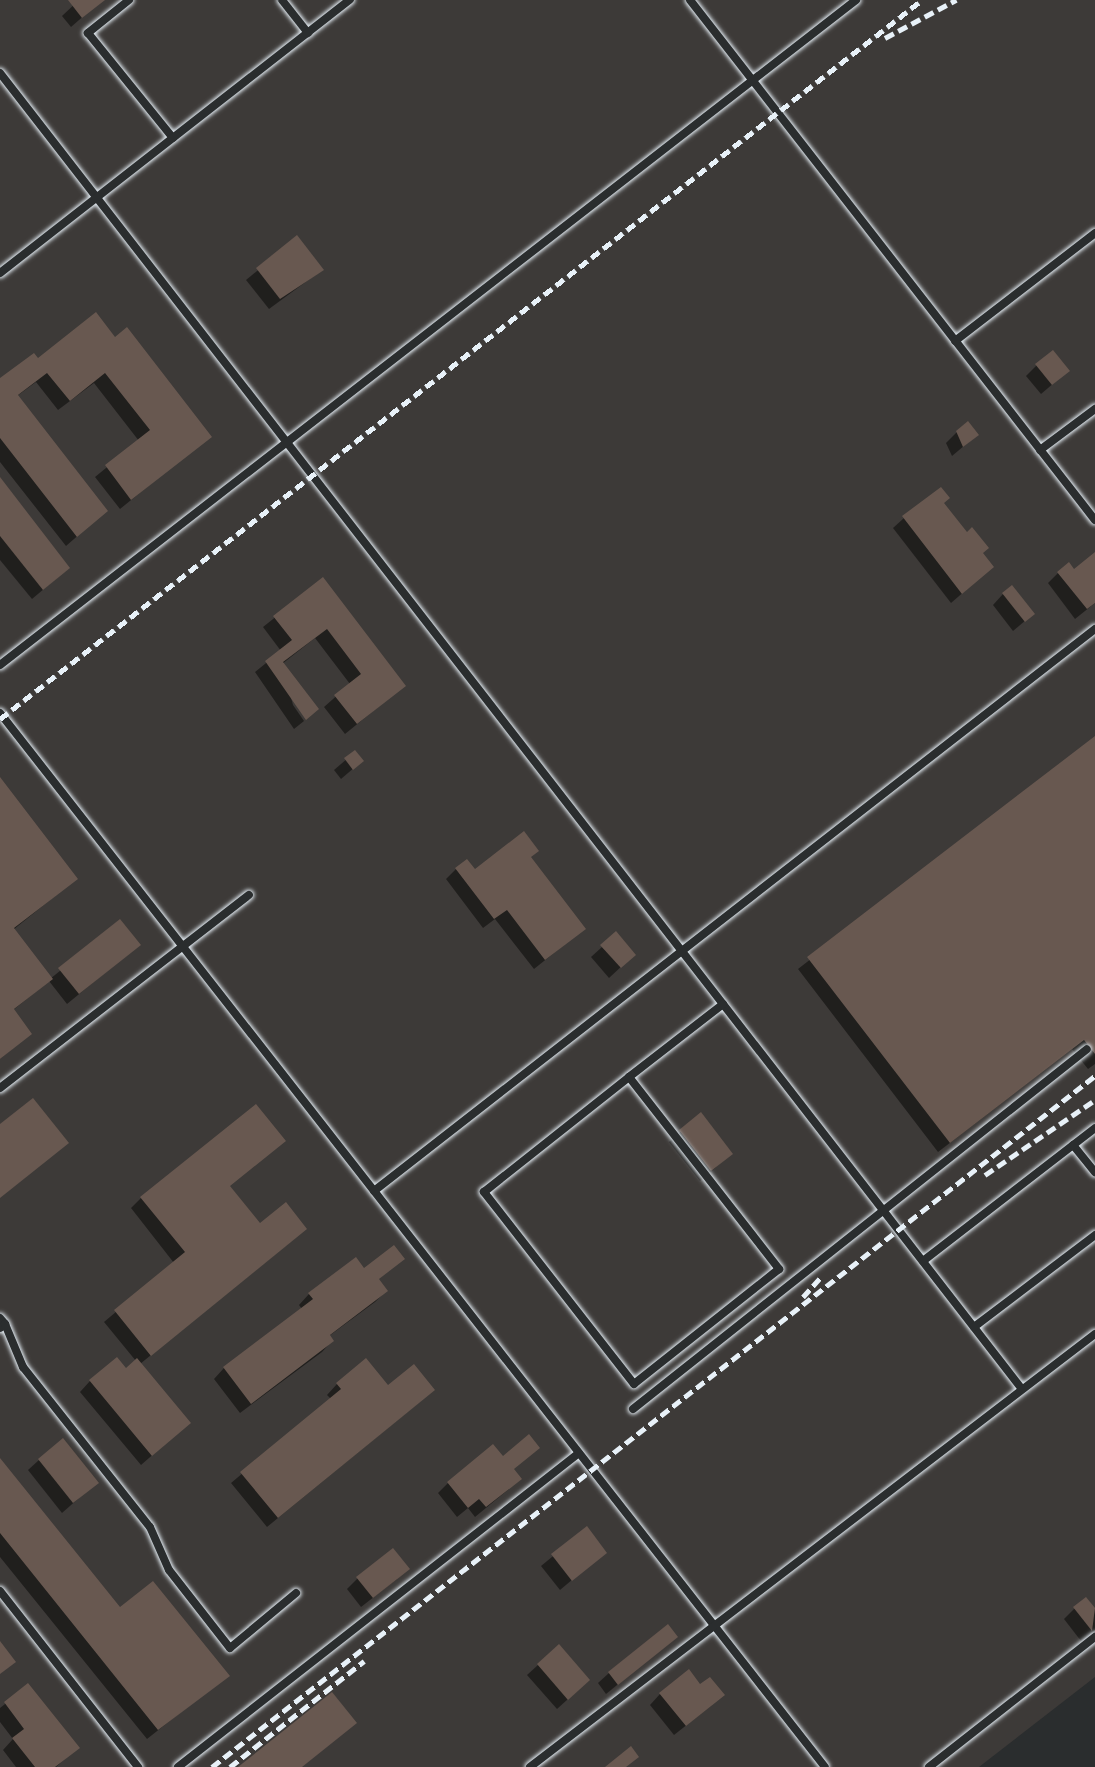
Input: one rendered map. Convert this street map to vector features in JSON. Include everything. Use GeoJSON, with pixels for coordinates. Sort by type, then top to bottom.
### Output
{"type":"FeatureCollection","features":[{"type":"Feature","properties":{"kind":"lane"},"geometry":{"type":"LineString","coordinates":[[129,0],[88,33],[173,138]]}},
{"type":"Feature","properties":{"kind":"lane"},"geometry":{"type":"LineString","coordinates":[[282,0],[308,33]]}},
{"type":"Feature","properties":{"kind":"lane"},"geometry":{"type":"LineString","coordinates":[[0,273],[350,0]]}},
{"type":"Feature","properties":{"kind":"lane"},"geometry":{"type":"LineString","coordinates":[[690,0],[1095,520]]}},
{"type":"Feature","properties":{"kind":"lane"},"geometry":{"type":"LineString","coordinates":[[0,665],[856,0]]}},
{"type":"Feature","properties":{"kind":"lane"},"geometry":{"type":"LineString","coordinates":[[0,73],[1022,1389]]}},
{"type":"Feature","properties":{"kind":"lane"},"geometry":{"type":"LineString","coordinates":[[955,341],[1095,233]]}},
{"type":"Feature","properties":{"kind":"lane"},"geometry":{"type":"LineString","coordinates":[[1040,450],[1095,409]]}},
{"type":"Feature","properties":{"kind":"lane"},"geometry":{"type":"LineString","coordinates":[[374,1191],[1095,629]]}},
{"type":"Feature","properties":{"kind":"lane"},"geometry":{"type":"LineString","coordinates":[[0,712],[825,1767]]}},
{"type":"Feature","properties":{"kind":"lane"},"geometry":{"type":"LineString","coordinates":[[0,1088],[249,895]]}},
{"type":"Feature","properties":{"kind":"lane"},"geometry":{"type":"LineString","coordinates":[[629,1077],[779,1269],[634,1384],[484,1192],[629,1077],[723,1004]]}},
{"type":"Feature","properties":{"kind":"lane"},"geometry":{"type":"LineString","coordinates":[[634,1409],[1087,1049]]}},
{"type":"Feature","properties":{"kind":"lane"},"geometry":{"type":"LineString","coordinates":[[923,1261],[1095,1128]]}},
{"type":"Feature","properties":{"kind":"lane"},"geometry":{"type":"LineString","coordinates":[[1073,1145],[1095,1172]]}},
{"type":"Feature","properties":{"kind":"lane"},"geometry":{"type":"LineString","coordinates":[[974,1328],[1095,1235]]}},
{"type":"Feature","properties":{"kind":"lane"},"geometry":{"type":"LineString","coordinates":[[2,1324],[23,1367],[150,1527],[169,1570],[230,1648],[296,1593]]}},
{"type":"Feature","properties":{"kind":"lane"},"geometry":{"type":"LineString","coordinates":[[530,1767],[713,1624],[1095,1334]]}},
{"type":"Feature","properties":{"kind":"lane"},"geometry":{"type":"LineString","coordinates":[[178,1767],[579,1453]]}},
{"type":"Feature","properties":{"kind":"lane"},"geometry":{"type":"LineString","coordinates":[[0,1591],[138,1767]]}},
{"type":"Feature","properties":{"kind":"lane"},"geometry":{"type":"LineString","coordinates":[[929,1767],[1095,1637]]}},
{"type":"Feature","properties":{"kind":"shaded area"},"geometry":{"type":"Polygon","coordinates":[[[0,0],[1095,0],[1095,1677],[979,1767],[0,1767],[0,0]]]}},
{"type":"Feature","properties":{"kind":"building"},"geometry":{"type":"Polygon","coordinates":[[[68,0],[105,0],[82,18],[68,0]]]}},
{"type":"Feature","properties":{"kind":"building"},"geometry":{"type":"Polygon","coordinates":[[[297,235],[324,270],[280,299],[256,268],[297,235]]]}},
{"type":"Feature","properties":{"kind":"building"},"geometry":{"type":"Polygon","coordinates":[[[96,312],[115,337],[127,327],[212,437],[131,500],[105,465],[150,430],[105,373],[70,401],[47,373],[18,395],[108,511],[77,537],[0,438],[0,378],[34,353],[38,358],[96,312]]]}},
{"type":"Feature","properties":{"kind":"building"},"geometry":{"type":"Polygon","coordinates":[[[1053,350],[1070,371],[1052,385],[1035,364],[1053,350]]]}},
{"type":"Feature","properties":{"kind":"building"},"geometry":{"type":"Polygon","coordinates":[[[968,421],[979,435],[963,447],[956,431],[968,421]]]}},
{"type":"Feature","properties":{"kind":"building"},"geometry":{"type":"Polygon","coordinates":[[[0,477],[70,568],[43,590],[0,536],[0,477]]]}},
{"type":"Feature","properties":{"kind":"building"},"geometry":{"type":"Polygon","coordinates":[[[941,487],[950,498],[944,503],[967,532],[972,527],[989,548],[983,553],[994,567],[962,594],[902,516],[941,487]]]}},
{"type":"Feature","properties":{"kind":"building"},"geometry":{"type":"Polygon","coordinates":[[[1095,552],[1095,603],[1087,609],[1057,572],[1069,562],[1074,569],[1095,552]]]}},
{"type":"Feature","properties":{"kind":"building"},"geometry":{"type":"Polygon","coordinates":[[[323,577],[406,686],[357,724],[334,695],[361,674],[327,629],[283,662],[319,709],[306,720],[265,661],[292,640],[273,616],[323,577]]]}},
{"type":"Feature","properties":{"kind":"building"},"geometry":{"type":"Polygon","coordinates":[[[1012,585],[1035,614],[1025,622],[1002,593],[1012,585]]]}},
{"type":"Feature","properties":{"kind":"building"},"geometry":{"type":"Polygon","coordinates":[[[1095,736],[1095,1054],[1084,1040],[950,1143],[807,957],[1095,736]]]}},
{"type":"Feature","properties":{"kind":"building"},"geometry":{"type":"Polygon","coordinates":[[[355,750],[364,761],[353,770],[344,758],[355,750]]]}},
{"type":"Feature","properties":{"kind":"building"},"geometry":{"type":"Polygon","coordinates":[[[0,777],[78,879],[14,928],[53,979],[14,1009],[32,1034],[0,1059],[0,777]]]}},
{"type":"Feature","properties":{"kind":"building"},"geometry":{"type":"Polygon","coordinates":[[[524,831],[539,851],[531,857],[586,929],[545,960],[507,910],[494,919],[455,868],[467,859],[475,869],[524,831]]]}},
{"type":"Feature","properties":{"kind":"building"},"geometry":{"type":"Polygon","coordinates":[[[120,919],[141,945],[79,994],[58,968],[120,919]]]}},
{"type":"Feature","properties":{"kind":"building"},"geometry":{"type":"Polygon","coordinates":[[[616,931],[636,955],[621,968],[600,945],[616,931]]]}},
{"type":"Feature","properties":{"kind":"building"},"geometry":{"type":"Polygon","coordinates":[[[33,1098],[69,1143],[0,1198],[0,1124],[33,1098]]]}},
{"type":"Feature","properties":{"kind":"building"},"geometry":{"type":"Polygon","coordinates":[[[256,1104],[286,1141],[230,1186],[260,1223],[286,1202],[307,1229],[151,1356],[114,1310],[185,1252],[140,1197],[256,1104]]]}},
{"type":"Feature","properties":{"kind":"building"},"geometry":{"type":"Polygon","coordinates":[[[701,1112],[733,1154],[711,1171],[679,1130],[701,1112]]]}},
{"type":"Feature","properties":{"kind":"building"},"geometry":{"type":"Polygon","coordinates":[[[394,1245],[405,1259],[379,1279],[388,1291],[330,1335],[334,1341],[251,1404],[223,1367],[313,1299],[308,1293],[356,1257],[364,1268],[394,1245]]]}},
{"type":"Feature","properties":{"kind":"building"},"geometry":{"type":"Polygon","coordinates":[[[117,1357],[126,1368],[137,1358],[191,1423],[152,1456],[89,1380],[117,1357]]]}},
{"type":"Feature","properties":{"kind":"building"},"geometry":{"type":"Polygon","coordinates":[[[366,1358],[388,1385],[414,1364],[435,1390],[278,1518],[240,1472],[341,1389],[336,1383],[366,1358]]]}},
{"type":"Feature","properties":{"kind":"building"},"geometry":{"type":"Polygon","coordinates":[[[529,1434],[540,1448],[514,1469],[522,1479],[486,1507],[479,1499],[468,1508],[447,1482],[493,1444],[503,1456],[529,1434]]]}},
{"type":"Feature","properties":{"kind":"building"},"geometry":{"type":"Polygon","coordinates":[[[63,1438],[99,1483],[73,1503],[38,1459],[63,1438]]]}},
{"type":"Feature","properties":{"kind":"building"},"geometry":{"type":"Polygon","coordinates":[[[0,1458],[120,1607],[153,1581],[230,1676],[158,1730],[0,1533],[0,1458]]]}},
{"type":"Feature","properties":{"kind":"building"},"geometry":{"type":"Polygon","coordinates":[[[587,1526],[607,1553],[572,1581],[551,1554],[587,1526]]]}},
{"type":"Feature","properties":{"kind":"building"},"geometry":{"type":"Polygon","coordinates":[[[393,1548],[410,1569],[373,1598],[356,1577],[393,1548]]]}},
{"type":"Feature","properties":{"kind":"building"},"geometry":{"type":"Polygon","coordinates":[[[1086,1597],[1095,1608],[1092,1631],[1073,1607],[1086,1597]]]}},
{"type":"Feature","properties":{"kind":"building"},"geometry":{"type":"Polygon","coordinates":[[[668,1624],[678,1637],[618,1685],[608,1672],[668,1624]]]}},
{"type":"Feature","properties":{"kind":"building"},"geometry":{"type":"Polygon","coordinates":[[[0,1641],[16,1662],[0,1674],[0,1641]]]}},
{"type":"Feature","properties":{"kind":"building"},"geometry":{"type":"Polygon","coordinates":[[[559,1644],[590,1680],[568,1700],[537,1664],[559,1644]]]}},
{"type":"Feature","properties":{"kind":"building"},"geometry":{"type":"Polygon","coordinates":[[[689,1669],[700,1684],[710,1677],[725,1695],[686,1726],[659,1693],[689,1669]]]}},
{"type":"Feature","properties":{"kind":"building"},"geometry":{"type":"Polygon","coordinates":[[[28,1683],[80,1748],[55,1767],[35,1767],[12,1738],[24,1729],[4,1702],[28,1683]]]}},
{"type":"Feature","properties":{"kind":"building"},"geometry":{"type":"Polygon","coordinates":[[[332,1692],[357,1723],[302,1767],[238,1767],[332,1692]]]}},
{"type":"Feature","properties":{"kind":"building"},"geometry":{"type":"Polygon","coordinates":[[[631,1746],[639,1757],[626,1767],[605,1767],[631,1746]]]}},
{"type":"Feature","properties":{"kind":"railway"},"geometry":{"type":"LineString","coordinates":[[0,719],[922,0]]}},
{"type":"Feature","properties":{"kind":"railway"},"geometry":{"type":"LineString","coordinates":[[885,38],[956,0]]}},
{"type":"Feature","properties":{"kind":"railway"},"geometry":{"type":"LineString","coordinates":[[212,1767],[1095,1076]]}},
{"type":"Feature","properties":{"kind":"railway"},"geometry":{"type":"LineString","coordinates":[[985,1175],[1095,1100]]}},
{"type":"Feature","properties":{"kind":"railway"},"geometry":{"type":"LineString","coordinates":[[803,1297],[820,1278]]}},
{"type":"Feature","properties":{"kind":"railway"},"geometry":{"type":"LineString","coordinates":[[230,1767],[364,1661]]}}]}
